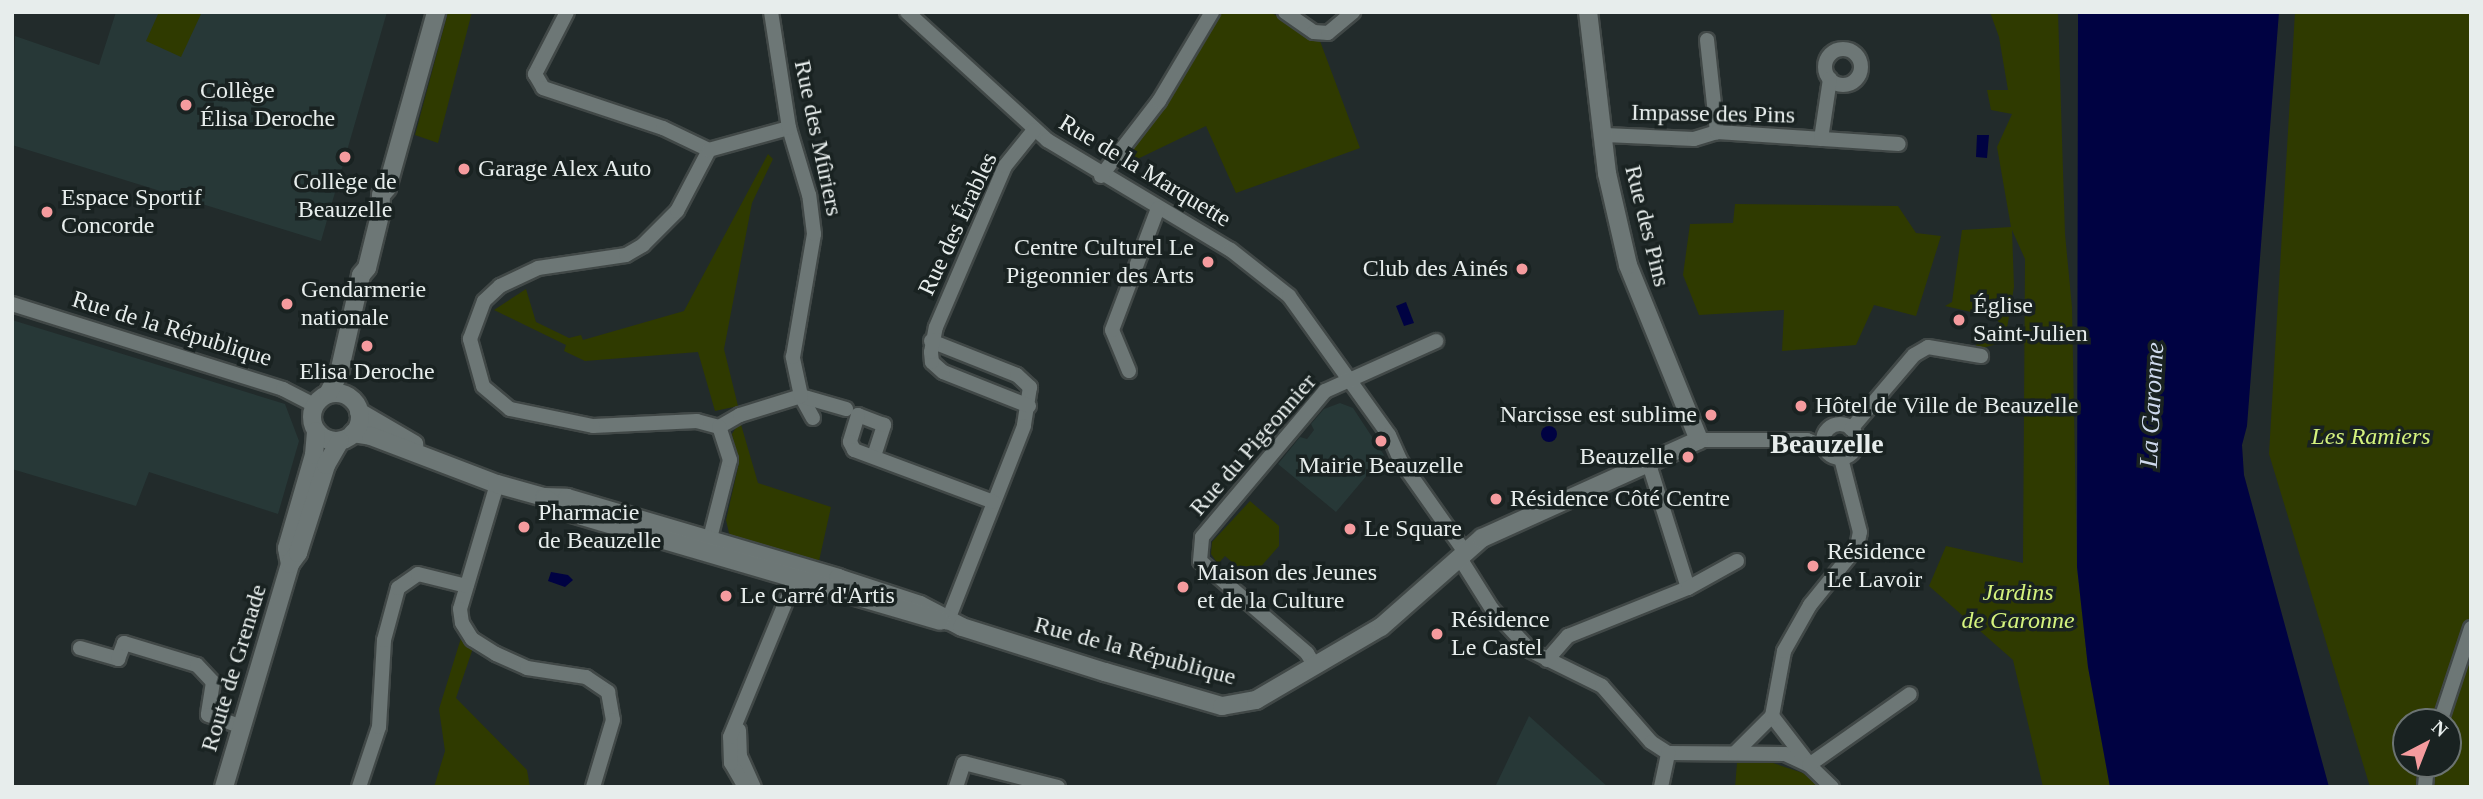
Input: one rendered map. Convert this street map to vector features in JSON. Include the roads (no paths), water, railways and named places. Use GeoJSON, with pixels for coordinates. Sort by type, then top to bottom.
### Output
{"type":"FeatureCollection","features":[{"type":"Feature","properties":{"kind":"street"},"geometry":{"type":"LineString","coordinates":[[368,268],[360,275],[339,373],[311,416],[316,431],[326,439],[347,437],[355,404],[350,370],[371,278],[368,268],[380,215],[381,195],[387,188],[436,12]]}},
{"type":"Feature","properties":{"kind":"street"},"geometry":{"type":"LineString","coordinates":[[567,12],[535,74],[543,88],[663,128],[709,150],[789,128]]}},
{"type":"Feature","properties":{"kind":"street","name":"Rue des Mûriers"},"geometry":{"type":"LineString","coordinates":[[771,12],[789,128],[809,195],[814,234],[793,357],[801,396],[813,418]]}},
{"type":"Feature","properties":{"kind":"street","name":"Rue de la Marquette"},"geometry":{"type":"LineString","coordinates":[[907,12],[1034,130],[1101,176],[1231,250],[1271,279],[1302,310],[1350,377],[1462,555],[1471,577],[1506,628],[1547,660],[1602,686],[1651,742],[1668,753]]}},
{"type":"Feature","properties":{"kind":"street"},"geometry":{"type":"LineString","coordinates":[[1101,176],[1159,101],[1212,12]]}},
{"type":"Feature","properties":{"kind":"street"},"geometry":{"type":"LineString","coordinates":[[1285,12],[1314,32],[1328,33],[1353,12]]}},
{"type":"Feature","properties":{"kind":"street","name":"Rue des Pins"},"geometry":{"type":"LineString","coordinates":[[1588,12],[1613,203],[1639,298],[1699,440]]}},
{"type":"Feature","properties":{"kind":"street"},"geometry":{"type":"LineString","coordinates":[[1707,40],[1717,132]]}},
{"type":"Feature","properties":{"kind":"street","name":"Impasse des Pins"},"geometry":{"type":"LineString","coordinates":[[1821,139],[1830,79]]}},
{"type":"Feature","properties":{"kind":"street","name":"Rue des Érables"},"geometry":{"type":"LineString","coordinates":[[931,341],[1005,166],[1034,130]]}},
{"type":"Feature","properties":{"kind":"street","name":"Impasse des Pins"},"geometry":{"type":"LineString","coordinates":[[1605,135],[1694,139],[1717,132],[1899,144]]}},
{"type":"Feature","properties":{"kind":"street"},"geometry":{"type":"LineString","coordinates":[[709,150],[677,211],[643,245],[609,261],[538,268],[517,275],[484,301],[470,339],[483,386],[510,409],[593,426],[697,421],[719,427],[740,415],[801,396],[846,409]]}},
{"type":"Feature","properties":{"kind":"street"},"geometry":{"type":"LineString","coordinates":[[1129,371],[1112,331],[1158,208]]}},
{"type":"Feature","properties":{"kind":"street","name":"Rue de la République"},"geometry":{"type":"LineString","coordinates":[[12,304],[321,399]]}},
{"type":"Feature","properties":{"kind":"street"},"geometry":{"type":"LineString","coordinates":[[947,622],[1029,406],[1030,387],[1017,375],[931,341],[932,362],[943,372],[1029,406]]}},
{"type":"Feature","properties":{"kind":"street"},"geometry":{"type":"LineString","coordinates":[[1350,377],[1436,341]]}},
{"type":"Feature","properties":{"kind":"street"},"geometry":{"type":"LineString","coordinates":[[1851,429],[1914,355],[1928,347],[1981,356]]}},
{"type":"Feature","properties":{"kind":"street","name":"Rue du Pigeonnier"},"geometry":{"type":"LineString","coordinates":[[1315,666],[1307,653],[1200,561],[1199,548],[1212,522],[1228,510],[1240,488],[1325,391],[1350,377]]}},
{"type":"Feature","properties":{"kind":"street"},"geometry":{"type":"LineString","coordinates":[[321,399],[355,404]]}},
{"type":"Feature","properties":{"kind":"street","name":"Rue de la République"},"geometry":{"type":"LineString","coordinates":[[355,404],[413,443],[423,455]]}},
{"type":"Feature","properties":{"kind":"street"},"geometry":{"type":"LineString","coordinates":[[1824,447],[1824,436],[1830,427],[1841,425],[1851,429]]}},
{"type":"Feature","properties":{"kind":"street"},"geometry":{"type":"LineString","coordinates":[[710,541],[730,460],[719,427]]}},
{"type":"Feature","properties":{"kind":"street"},"geometry":{"type":"LineString","coordinates":[[1841,458],[1856,447],[1851,429]]}},
{"type":"Feature","properties":{"kind":"street","name":"Route de Grenade"},"geometry":{"type":"LineString","coordinates":[[290,564],[287,548],[314,455],[316,431]]}},
{"type":"Feature","properties":{"kind":"street","name":"Rue de la République"},"geometry":{"type":"LineString","coordinates":[[347,437],[423,455],[497,484],[544,497],[561,510],[710,541],[797,573],[920,605],[947,622],[1222,706],[1256,700],[1381,628],[1462,555],[1507,524],[1699,440]]}},
{"type":"Feature","properties":{"kind":"street","name":"Route de Grenade"},"geometry":{"type":"LineString","coordinates":[[224,787],[290,564],[299,553],[326,465],[347,437]]}},
{"type":"Feature","properties":{"kind":"street"},"geometry":{"type":"LineString","coordinates":[[1699,440],[1807,440],[1824,447],[1841,458],[1860,532],[1857,547],[1810,605],[1784,651],[1772,716],[1735,753]]}},
{"type":"Feature","properties":{"kind":"street"},"geometry":{"type":"LineString","coordinates":[[874,456],[994,502]]}},
{"type":"Feature","properties":{"kind":"street"},"geometry":{"type":"LineString","coordinates":[[1648,461],[1688,587]]}},
{"type":"Feature","properties":{"kind":"street"},"geometry":{"type":"LineString","coordinates":[[497,484],[460,609],[472,639],[527,668],[586,677],[608,692],[613,720],[593,787]]}},
{"type":"Feature","properties":{"kind":"street"},"geometry":{"type":"LineString","coordinates":[[1547,660],[1568,636],[1688,587],[1737,561]]}},
{"type":"Feature","properties":{"kind":"street"},"geometry":{"type":"LineString","coordinates":[[749,785],[729,749],[797,573]]}},
{"type":"Feature","properties":{"kind":"street"},"geometry":{"type":"LineString","coordinates":[[359,787],[379,727],[384,640],[398,588],[418,574],[467,586]]}},
{"type":"Feature","properties":{"kind":"street"},"geometry":{"type":"LineString","coordinates":[[2445,708],[2471,628]]}},
{"type":"Feature","properties":{"kind":"street"},"geometry":{"type":"LineString","coordinates":[[80,648],[118,659],[124,643],[197,664],[213,682],[208,715],[243,727]]}},
{"type":"Feature","properties":{"kind":"street"},"geometry":{"type":"LineString","coordinates":[[1809,765],[1910,694]]}},
{"type":"Feature","properties":{"kind":"street"},"geometry":{"type":"LineString","coordinates":[[1772,716],[1809,765],[1832,787]]}},
{"type":"Feature","properties":{"kind":"street"},"geometry":{"type":"LineString","coordinates":[[1661,787],[1668,753],[1785,754],[1809,765]]}},
{"type":"Feature","properties":{"kind":"street"},"geometry":{"type":"LineString","coordinates":[[956,787],[964,763],[1058,787]]}},
{"type":"Feature","properties":{"kind":"water","name":"La Garonne"},"geometry":{"type":"Polygon","coordinates":[[[2078,12],[2279,12],[2247,426],[2242,445],[2244,475],[2329,787],[2110,787],[2088,667],[2077,567],[2078,12]]]}},
{"type":"Feature","properties":{"kind":"water"},"geometry":{"type":"Polygon","coordinates":[[[1977,135],[1989,135],[1987,158],[1976,157],[1977,135]]]}},
{"type":"Feature","properties":{"kind":"water"},"geometry":{"type":"Polygon","coordinates":[[[1406,302],[1414,323],[1404,326],[1396,306],[1406,302]]]}},
{"type":"Feature","properties":{"kind":"water"},"geometry":{"type":"Polygon","coordinates":[[[1546,426],[1552,426],[1557,434],[1555,440],[1546,442],[1541,437],[1541,431],[1546,426]]]}},
{"type":"Feature","properties":{"kind":"water"},"geometry":{"type":"Polygon","coordinates":[[[551,572],[568,575],[573,580],[565,587],[548,581],[551,572]]]}},
{"type":"Feature","properties":{"kind":"place","name":"Collège Élisa Deroche"},"geometry":{"type":"Point","coordinates":[186,105]}},
{"type":"Feature","properties":{"kind":"place","name":"Collège de Beauzelle"},"geometry":{"type":"Point","coordinates":[345,157]}},
{"type":"Feature","properties":{"kind":"place","name":"Garage Alex Auto"},"geometry":{"type":"Point","coordinates":[464,169]}},
{"type":"Feature","properties":{"kind":"place","name":"Espace Sportif Concorde"},"geometry":{"type":"Point","coordinates":[47,212]}},
{"type":"Feature","properties":{"kind":"place","name":"Centre Culturel Le Pigeonnier des Arts"},"geometry":{"type":"Point","coordinates":[1208,262]}},
{"type":"Feature","properties":{"kind":"place","name":"Club des Ainés"},"geometry":{"type":"Point","coordinates":[1522,269]}},
{"type":"Feature","properties":{"kind":"place","name":"Gendarmerie nationale"},"geometry":{"type":"Point","coordinates":[287,304]}},
{"type":"Feature","properties":{"kind":"place","name":"Église Saint-Julien"},"geometry":{"type":"Point","coordinates":[1959,320]}},
{"type":"Feature","properties":{"kind":"place","name":"Elisa Deroche"},"geometry":{"type":"Point","coordinates":[367,346]}},
{"type":"Feature","properties":{"kind":"place","name":"Hôtel de Ville de Beauzelle"},"geometry":{"type":"Point","coordinates":[1801,406]}},
{"type":"Feature","properties":{"kind":"place","name":"Narcisse est sublime"},"geometry":{"type":"Point","coordinates":[1711,415]}},
{"type":"Feature","properties":{"kind":"place","name":"Mairie Beauzelle"},"geometry":{"type":"Point","coordinates":[1381,441]}},
{"type":"Feature","properties":{"kind":"place","name":"Beauzelle"},"geometry":{"type":"Point","coordinates":[1688,457]}},
{"type":"Feature","properties":{"kind":"place","name":"Résidence Côté Centre"},"geometry":{"type":"Point","coordinates":[1496,499]}},
{"type":"Feature","properties":{"kind":"place","name":"Pharmacie de Beauzelle"},"geometry":{"type":"Point","coordinates":[524,527]}},
{"type":"Feature","properties":{"kind":"place","name":"Le Square"},"geometry":{"type":"Point","coordinates":[1350,529]}},
{"type":"Feature","properties":{"kind":"place","name":"Résidence Le Lavoir"},"geometry":{"type":"Point","coordinates":[1813,566]}},
{"type":"Feature","properties":{"kind":"place","name":"Maison des Jeunes et de la Culture"},"geometry":{"type":"Point","coordinates":[1183,587]}},
{"type":"Feature","properties":{"kind":"place","name":"Le Carré d'Artis"},"geometry":{"type":"Point","coordinates":[726,596]}},
{"type":"Feature","properties":{"kind":"place","name":"Résidence Le Castel"},"geometry":{"type":"Point","coordinates":[1437,634]}},
{"type":"Feature","properties":{"kind":"district","name":"Beauzelle"},"geometry":{"type":"Point","coordinates":[1827,444]}},
{"type":"Feature","properties":{"kind":"park label","name":"Les Ramiers"},"geometry":{"type":"Point","coordinates":[2371,437]}},
{"type":"Feature","properties":{"kind":"park label","name":"Jardins de Garonne"},"geometry":{"type":"Point","coordinates":[2018,607]}}]}
